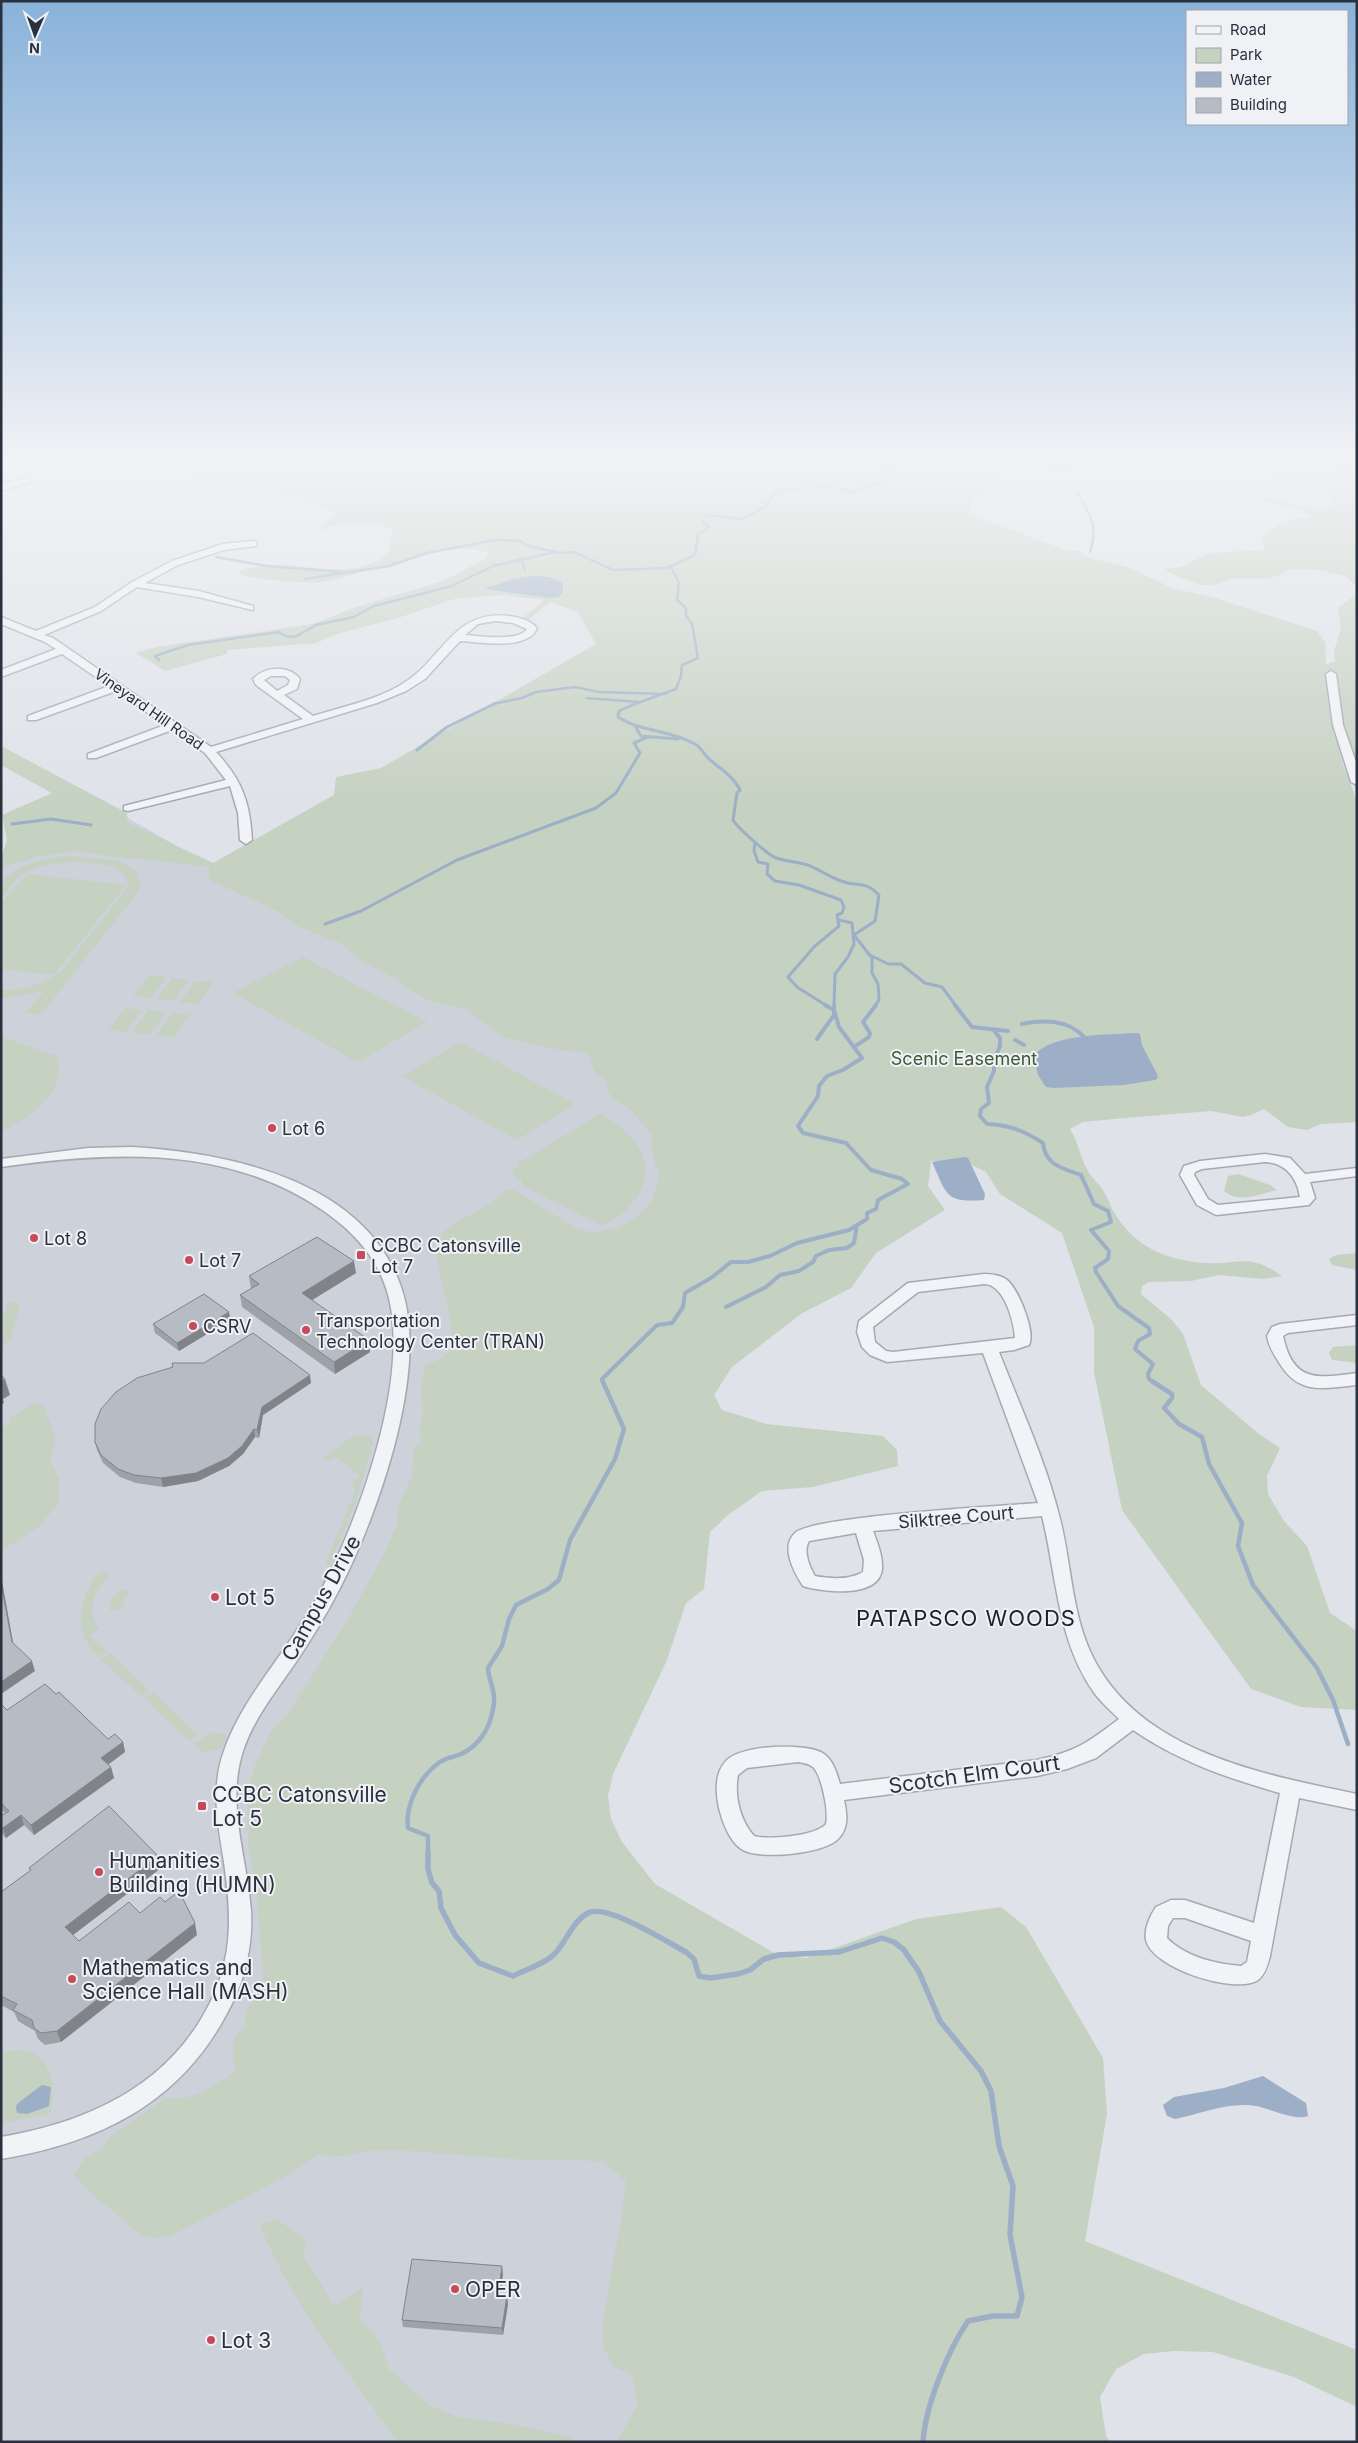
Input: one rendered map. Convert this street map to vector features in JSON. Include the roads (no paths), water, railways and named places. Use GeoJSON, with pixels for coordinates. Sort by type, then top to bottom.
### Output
{"type":"FeatureCollection","features":[{"type":"Feature","properties":{"kind":"street"},"geometry":{"type":"LineString","coordinates":[[37,634],[92,613],[149,576]]}},
{"type":"Feature","properties":{"kind":"street"},"geometry":{"type":"LineString","coordinates":[[135,584],[208,596],[250,608]]}},
{"type":"Feature","properties":{"kind":"street"},"geometry":{"type":"LineString","coordinates":[[199,743],[230,736],[265,732],[373,701],[402,689],[421,678],[457,638],[470,624],[485,619],[518,622],[532,628],[530,633],[516,639],[457,638]]}},
{"type":"Feature","properties":{"kind":"street","name":"Vineyard Hill Road"},"geometry":{"type":"LineString","coordinates":[[1,620],[37,634],[63,650],[209,751],[234,780],[243,803],[246,840]]}},
{"type":"Feature","properties":{"kind":"street"},"geometry":{"type":"LineString","coordinates":[[1,674],[63,650]]}},
{"type":"Feature","properties":{"kind":"street"},"geometry":{"type":"LineString","coordinates":[[1331,674],[1338,725],[1357,782]]}},
{"type":"Feature","properties":{"kind":"street"},"geometry":{"type":"LineString","coordinates":[[32,718],[117,687]]}},
{"type":"Feature","properties":{"kind":"street"},"geometry":{"type":"LineString","coordinates":[[277,695],[310,719]]}},
{"type":"Feature","properties":{"kind":"street"},"geometry":{"type":"LineString","coordinates":[[92,756],[173,726]]}},
{"type":"Feature","properties":{"kind":"street"},"geometry":{"type":"LineString","coordinates":[[209,751],[253,738],[265,732]]}},
{"type":"Feature","properties":{"kind":"street"},"geometry":{"type":"LineString","coordinates":[[128,808],[234,780]]}},
{"type":"Feature","properties":{"kind":"street","name":"Campus Drive"},"geometry":{"type":"LineString","coordinates":[[1,1163],[74,1152],[146,1150],[212,1158],[245,1167],[279,1180],[330,1207],[348,1221],[371,1244],[382,1261],[395,1292],[400,1316],[402,1341],[399,1374],[388,1435],[371,1499],[360,1528],[336,1581],[314,1619],[252,1712],[231,1754],[225,1781],[225,1797],[241,1907],[241,1929],[236,1964],[218,2010],[187,2057],[158,2085],[139,2099],[110,2116],[60,2137],[1,2148]]}},
{"type":"Feature","properties":{"kind":"street"},"geometry":{"type":"LineString","coordinates":[[1276,1158],[1286,1161],[1294,1168],[1300,1179],[1308,1193],[1308,1198],[1304,1202],[1216,1210],[1202,1202],[1187,1174],[1189,1169],[1200,1165],[1276,1158]]}},
{"type":"Feature","properties":{"kind":"street"},"geometry":{"type":"LineString","coordinates":[[1300,1179],[1357,1172]]}},
{"type":"Feature","properties":{"kind":"street"},"geometry":{"type":"LineString","coordinates":[[992,1279],[1005,1288],[1025,1335],[1020,1343],[988,1347],[885,1357],[872,1351],[864,1327],[905,1292],[914,1287],[992,1279]]}},
{"type":"Feature","properties":{"kind":"street"},"geometry":{"type":"LineString","coordinates":[[1357,1320],[1286,1328],[1278,1331],[1275,1336],[1292,1373],[1298,1379],[1317,1383],[1357,1378]]}},
{"type":"Feature","properties":{"kind":"street"},"geometry":{"type":"LineString","coordinates":[[988,1347],[1049,1509],[1074,1629],[1082,1654],[1096,1679],[1133,1719],[1161,1740],[1211,1765],[1291,1787],[1357,1802]]}},
{"type":"Feature","properties":{"kind":"street","name":"Silktree Court"},"geometry":{"type":"LineString","coordinates":[[862,1526],[873,1565],[873,1573],[868,1579],[857,1583],[827,1586],[809,1581],[805,1575],[797,1546],[803,1535],[810,1531],[862,1526],[1049,1509]]}},
{"type":"Feature","properties":{"kind":"street","name":"Scotch Elm Court"},"geometry":{"type":"LineString","coordinates":[[832,1793],[1037,1768],[1067,1761],[1089,1752],[1133,1719]]}},
{"type":"Feature","properties":{"kind":"street"},"geometry":{"type":"LineString","coordinates":[[798,1754],[812,1756],[821,1762],[832,1793],[837,1818],[835,1829],[828,1836],[763,1846],[750,1846],[741,1839],[736,1830],[725,1784],[727,1774],[733,1766],[745,1761],[798,1754]]}},
{"type":"Feature","properties":{"kind":"street"},"geometry":{"type":"LineString","coordinates":[[1262,1935],[1185,1909],[1176,1908],[1166,1911],[1161,1917],[1156,1932],[1157,1942],[1173,1957],[1227,1975],[1241,1976],[1250,1974],[1256,1965],[1262,1935],[1291,1787]]}},
{"type":"Feature","properties":{"kind":"water"},"geometry":{"type":"Polygon","coordinates":[[[534,576],[553,578],[563,584],[563,592],[559,597],[550,598],[484,589],[513,579],[534,576]]]}},
{"type":"Feature","properties":{"kind":"water"},"geometry":{"type":"Polygon","coordinates":[[[1140,1034],[1142,1045],[1157,1074],[1158,1078],[1155,1080],[1124,1085],[1053,1088],[1046,1087],[1038,1075],[1034,1056],[1042,1048],[1053,1043],[1097,1035],[1140,1034]]]}},
{"type":"Feature","properties":{"kind":"water"},"geometry":{"type":"Polygon","coordinates":[[[968,1158],[985,1194],[984,1200],[971,1201],[954,1198],[945,1189],[932,1162],[968,1158]]]}},
{"type":"Feature","properties":{"kind":"water"},"geometry":{"type":"Polygon","coordinates":[[[1263,2076],[1306,2103],[1308,2116],[1289,2116],[1262,2107],[1236,2105],[1175,2119],[1167,2116],[1163,2105],[1174,2097],[1224,2088],[1263,2076]]]}},
{"type":"Feature","properties":{"kind":"water"},"geometry":{"type":"Polygon","coordinates":[[[42,2085],[51,2087],[49,2106],[27,2114],[17,2113],[16,2106],[18,2103],[42,2085]]]}},
{"type":"Feature","properties":{"kind":"waterway"},"geometry":{"type":"LineString","coordinates":[[305,579],[324,576]]}},
{"type":"Feature","properties":{"kind":"waterway"},"geometry":{"type":"LineString","coordinates":[[159,660],[155,656],[188,645],[279,632],[285,636],[295,637],[316,625],[354,617],[374,606],[452,586],[472,576]]}},
{"type":"Feature","properties":{"kind":"waterway"},"geometry":{"type":"LineString","coordinates":[[663,694],[676,689],[681,676],[682,665],[698,658],[692,624],[686,615],[686,608],[677,600],[679,583],[676,576]]}},
{"type":"Feature","properties":{"kind":"waterway"},"geometry":{"type":"LineString","coordinates":[[495,704],[522,698],[536,692],[575,687],[599,692],[663,694]]}},
{"type":"Feature","properties":{"kind":"waterway"},"geometry":{"type":"LineString","coordinates":[[635,704],[663,694]]}},
{"type":"Feature","properties":{"kind":"waterway"},"geometry":{"type":"LineString","coordinates":[[587,698],[639,702]]}},
{"type":"Feature","properties":{"kind":"waterway"},"geometry":{"type":"LineString","coordinates":[[637,703],[619,711],[618,717],[636,726],[686,739],[699,747],[737,785],[740,790],[737,793],[733,820],[766,852],[776,858],[810,866],[841,881],[865,885],[879,895],[875,921],[854,935],[869,955]]}},
{"type":"Feature","properties":{"kind":"waterway"},"geometry":{"type":"LineString","coordinates":[[417,750],[447,727],[495,704]]}},
{"type":"Feature","properties":{"kind":"waterway"},"geometry":{"type":"LineString","coordinates":[[635,726],[641,736],[678,739]]}},
{"type":"Feature","properties":{"kind":"waterway"},"geometry":{"type":"LineString","coordinates":[[325,924],[361,911],[457,860],[596,808],[616,793],[640,753],[634,743],[648,737]]}},
{"type":"Feature","properties":{"kind":"waterway"},"geometry":{"type":"LineString","coordinates":[[12,824],[51,819],[91,825]]}},
{"type":"Feature","properties":{"kind":"waterway"},"geometry":{"type":"LineString","coordinates":[[755,843],[754,851],[758,862],[768,864],[767,874],[775,881],[799,885],[841,900],[844,907],[842,913],[837,915],[839,926],[814,947],[788,977],[797,987],[827,1006]]}},
{"type":"Feature","properties":{"kind":"waterway"},"geometry":{"type":"LineString","coordinates":[[834,1006],[835,974],[848,957],[854,944],[852,923],[839,920]]}},
{"type":"Feature","properties":{"kind":"waterway"},"geometry":{"type":"LineString","coordinates":[[869,955],[888,964],[901,964],[925,983],[942,987],[956,1006]]}},
{"type":"Feature","properties":{"kind":"waterway"},"geometry":{"type":"LineString","coordinates":[[869,955],[872,958],[872,973],[878,984],[879,1000],[875,1006]]}},
{"type":"Feature","properties":{"kind":"waterway"},"geometry":{"type":"LineString","coordinates":[[825,1005],[834,1010]]}},
{"type":"Feature","properties":{"kind":"waterway"},"geometry":{"type":"LineString","coordinates":[[854,1047],[869,1037],[870,1033],[863,1022],[876,1005]]}},
{"type":"Feature","properties":{"kind":"waterway"},"geometry":{"type":"LineString","coordinates":[[955,1005],[972,1027],[993,1029]]}},
{"type":"Feature","properties":{"kind":"waterway"},"geometry":{"type":"LineString","coordinates":[[817,1039],[834,1015],[834,1010]]}},
{"type":"Feature","properties":{"kind":"waterway"},"geometry":{"type":"LineString","coordinates":[[834,1010],[839,1027],[862,1058],[843,1070],[827,1076],[819,1086],[818,1096],[798,1126],[803,1133],[846,1143],[871,1170],[902,1179],[908,1184],[878,1200],[876,1209],[867,1213],[867,1219],[857,1225]]}},
{"type":"Feature","properties":{"kind":"waterway"},"geometry":{"type":"LineString","coordinates":[[1022,1024],[1055,1022],[1071,1027],[1084,1037]]}},
{"type":"Feature","properties":{"kind":"waterway"},"geometry":{"type":"LineString","coordinates":[[993,1029],[1008,1031]]}},
{"type":"Feature","properties":{"kind":"waterway"},"geometry":{"type":"LineString","coordinates":[[993,1029],[1000,1038],[1000,1046],[994,1060],[994,1071],[987,1087],[989,1103],[981,1109],[980,1116],[987,1124],[1016,1129],[1043,1143],[1044,1150],[1051,1161],[1061,1168],[1081,1175],[1094,1204],[1108,1211],[1111,1222],[1091,1230],[1109,1251],[1108,1259],[1095,1268],[1096,1272],[1118,1306],[1149,1328],[1150,1334],[1138,1341],[1135,1349],[1153,1364],[1148,1374],[1149,1379],[1155,1383]]}},
{"type":"Feature","properties":{"kind":"waterway"},"geometry":{"type":"LineString","coordinates":[[1015,1040],[1024,1045]]}},
{"type":"Feature","properties":{"kind":"waterway"},"geometry":{"type":"LineString","coordinates":[[603,1383],[602,1379],[657,1325],[672,1323],[683,1307],[685,1293],[711,1278],[731,1262],[748,1262],[770,1256],[797,1243],[849,1230],[857,1225]]}},
{"type":"Feature","properties":{"kind":"waterway"},"geometry":{"type":"LineString","coordinates":[[726,1307],[766,1287],[780,1275],[799,1271],[813,1262],[816,1256],[829,1250],[847,1248],[854,1243],[857,1225]]}},
{"type":"Feature","properties":{"kind":"waterway"},"geometry":{"type":"LineString","coordinates":[[603,1382],[624,1429],[615,1459],[570,1540],[559,1580],[548,1589],[516,1605],[509,1619],[502,1646],[488,1668],[494,1703],[492,1716],[483,1736],[467,1751],[442,1761],[426,1775],[415,1791],[409,1810],[408,1828],[428,1836],[428,1869],[432,1883],[439,1891],[441,1908],[455,1935],[479,1963],[513,1976],[551,1957],[560,1948],[582,1917],[597,1911],[622,1918],[686,1952],[694,1959],[699,1976],[710,1978],[738,1974],[750,1970],[764,1959],[778,1955],[839,1952],[882,1938],[894,1942],[904,1950],[919,1972],[940,2021],[981,2071],[991,2091],[999,2146],[1013,2186],[1010,2235],[1022,2297],[1017,2316],[993,2316],[968,2321],[953,2347],[939,2379],[928,2412],[923,2442]]}},
{"type":"Feature","properties":{"kind":"waterway"},"geometry":{"type":"LineString","coordinates":[[1153,1382],[1172,1394],[1172,1398],[1164,1408],[1179,1424],[1202,1437],[1209,1464],[1242,1523],[1238,1546],[1253,1585],[1317,1668],[1333,1700],[1348,1744]]}},
{"type":"Feature","properties":{"kind":"place","name":"Lot 6"},"geometry":{"type":"Point","coordinates":[272,1128]}},
{"type":"Feature","properties":{"kind":"place","name":"Lot 8"},"geometry":{"type":"Point","coordinates":[34,1238]}},
{"type":"Feature","properties":{"kind":"place","name":"CCBC Catonsville Lot 7"},"geometry":{"type":"Point","coordinates":[361,1255]}},
{"type":"Feature","properties":{"kind":"place","name":"Lot 7"},"geometry":{"type":"Point","coordinates":[189,1260]}},
{"type":"Feature","properties":{"kind":"place","name":"CSRV"},"geometry":{"type":"Point","coordinates":[193,1326]}},
{"type":"Feature","properties":{"kind":"place","name":"Transportation Technology Center (TRAN)"},"geometry":{"type":"Point","coordinates":[306,1330]}},
{"type":"Feature","properties":{"kind":"place","name":"Lot 5"},"geometry":{"type":"Point","coordinates":[215,1597]}},
{"type":"Feature","properties":{"kind":"place","name":"CCBC Catonsville Lot 5"},"geometry":{"type":"Point","coordinates":[202,1806]}},
{"type":"Feature","properties":{"kind":"place","name":"Humanities Building (HUMN)"},"geometry":{"type":"Point","coordinates":[99,1872]}},
{"type":"Feature","properties":{"kind":"place","name":"Mathematics and Science Hall (MASH)"},"geometry":{"type":"Point","coordinates":[72,1979]}},
{"type":"Feature","properties":{"kind":"place","name":"OPER"},"geometry":{"type":"Point","coordinates":[455,2289]}},
{"type":"Feature","properties":{"kind":"place","name":"Lot 3"},"geometry":{"type":"Point","coordinates":[211,2340]}},
{"type":"Feature","properties":{"kind":"district","name":"PATAPSCO WOODS"},"geometry":{"type":"Point","coordinates":[966,1618]}},
{"type":"Feature","properties":{"kind":"park label","name":"Scenic Easement"},"geometry":{"type":"Point","coordinates":[964,1058]}}]}
